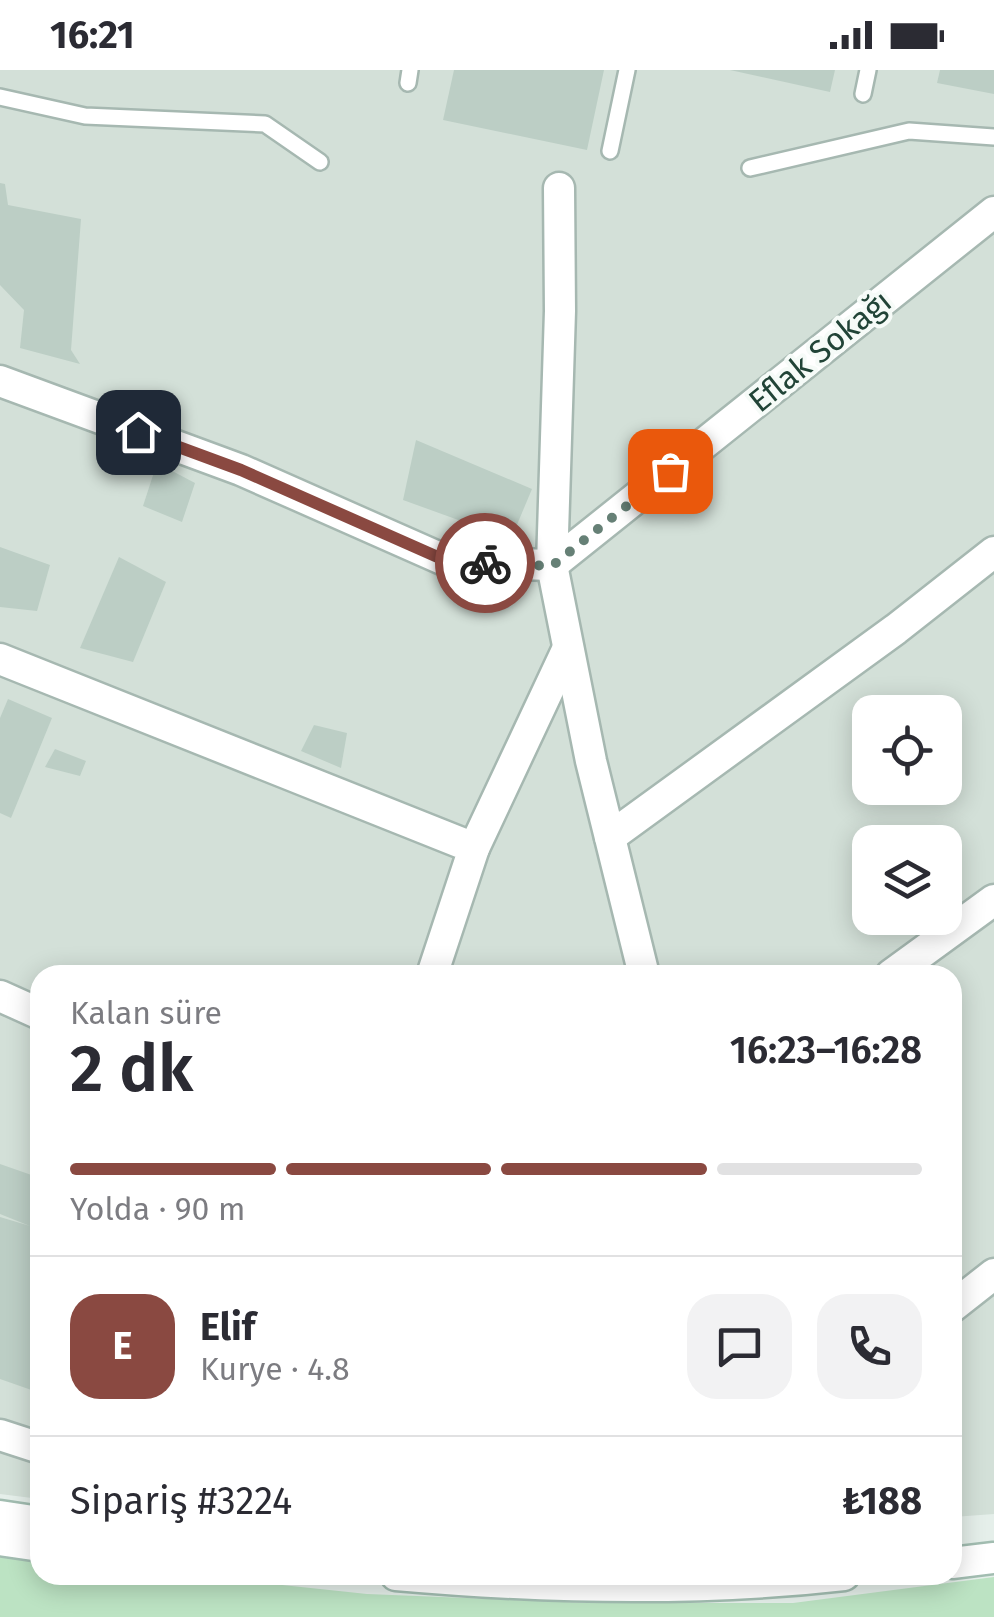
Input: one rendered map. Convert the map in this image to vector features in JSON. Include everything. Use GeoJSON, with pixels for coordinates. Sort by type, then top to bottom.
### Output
{"type":"FeatureCollection","features":[{"type":"Feature","properties":{"kind":"street"},"geometry":{"type":"LineString","coordinates":[[559,188],[560,311],[552,566],[642,965]]}},
{"type":"Feature","properties":{"kind":"street","name":"Eflak Sokağı"},"geometry":{"type":"LineString","coordinates":[[552,566],[994,212]]}},
{"type":"Feature","properties":{"kind":"street"},"geometry":{"type":"LineString","coordinates":[[0,380],[241,470],[449,562],[552,566]]}},
{"type":"Feature","properties":{"kind":"street"},"geometry":{"type":"LineString","coordinates":[[610,837],[896,629],[994,552]]}},
{"type":"Feature","properties":{"kind":"street"},"geometry":{"type":"LineString","coordinates":[[435,965],[474,848],[568,648]]}},
{"type":"Feature","properties":{"kind":"street"},"geometry":{"type":"LineString","coordinates":[[0,659],[474,848]]}},
{"type":"Feature","properties":{"kind":"street"},"geometry":{"type":"LineString","coordinates":[[905,965],[994,900]]}},
{"type":"Feature","properties":{"kind":"street"},"geometry":{"type":"LineString","coordinates":[[0,996],[30,1010]]}},
{"type":"Feature","properties":{"kind":"street"},"geometry":{"type":"LineString","coordinates":[[962,1300],[994,1274]]}},
{"type":"Feature","properties":{"kind":"street"},"geometry":{"type":"LineString","coordinates":[[0,1436],[30,1445]]}},
{"type":"Feature","properties":{"kind":"street"},"geometry":{"type":"LineString","coordinates":[[0,1516],[30,1520]]}},
{"type":"Feature","properties":{"kind":"street"},"geometry":{"type":"LineString","coordinates":[[0,1540],[30,1544]]}},
{"type":"Feature","properties":{"kind":"street"},"geometry":{"type":"LineString","coordinates":[[962,1562],[994,1558]]}},
{"type":"Feature","properties":{"kind":"street"},"geometry":{"type":"LineString","coordinates":[[568,1585],[660,1585]]}},
{"type":"Feature","properties":{"kind":"lane"},"geometry":{"type":"LineString","coordinates":[[610,152],[628,70]]}},
{"type":"Feature","properties":{"kind":"lane"},"geometry":{"type":"LineString","coordinates":[[863,94],[868,70]]}},
{"type":"Feature","properties":{"kind":"lane"},"geometry":{"type":"LineString","coordinates":[[0,97],[85,116],[264,124],[320,162]]}},
{"type":"Feature","properties":{"kind":"lane"},"geometry":{"type":"LineString","coordinates":[[750,168],[908,132],[994,137]]}},
{"type":"Feature","properties":{"kind":"shaded area"},"geometry":{"type":"Polygon","coordinates":[[[0,70],[994,70],[994,1514],[962,1516],[962,965],[30,965],[30,1498],[0,1494],[0,70]]]}},
{"type":"Feature","properties":{"kind":"green space"},"geometry":{"type":"Polygon","coordinates":[[[0,1553],[30,1558],[30,1585],[283,1585],[367,1594],[589,1603],[793,1603],[932,1585],[962,1585],[962,1581],[994,1577],[994,1617],[0,1617],[0,1553]]]}},
{"type":"Feature","properties":{"kind":"building"},"geometry":{"type":"Polygon","coordinates":[[[454,70],[604,70],[587,150],[443,120],[454,70]]]}},
{"type":"Feature","properties":{"kind":"building"},"geometry":{"type":"Polygon","coordinates":[[[730,70],[835,70],[830,92],[730,70]]]}},
{"type":"Feature","properties":{"kind":"building"},"geometry":{"type":"Polygon","coordinates":[[[940,70],[994,70],[994,94],[937,83],[940,70]]]}},
{"type":"Feature","properties":{"kind":"building"},"geometry":{"type":"Polygon","coordinates":[[[0,183],[5,184],[8,205],[81,219],[71,350],[80,364],[20,348],[24,310],[0,285],[0,183]]]}},
{"type":"Feature","properties":{"kind":"building"},"geometry":{"type":"Polygon","coordinates":[[[416,440],[532,489],[511,539],[403,500],[416,440]]]}},
{"type":"Feature","properties":{"kind":"building"},"geometry":{"type":"Polygon","coordinates":[[[157,463],[195,483],[182,522],[143,506],[157,463]]]}},
{"type":"Feature","properties":{"kind":"building"},"geometry":{"type":"Polygon","coordinates":[[[0,547],[50,565],[37,611],[0,607],[0,547]]]}},
{"type":"Feature","properties":{"kind":"building"},"geometry":{"type":"Polygon","coordinates":[[[119,557],[166,582],[133,662],[80,648],[119,557]]]}},
{"type":"Feature","properties":{"kind":"building"},"geometry":{"type":"Polygon","coordinates":[[[8,699],[52,718],[11,818],[0,813],[0,718],[8,699]]]}},
{"type":"Feature","properties":{"kind":"building"},"geometry":{"type":"Polygon","coordinates":[[[314,725],[347,733],[341,768],[301,751],[314,725]]]}},
{"type":"Feature","properties":{"kind":"building"},"geometry":{"type":"Polygon","coordinates":[[[55,749],[86,761],[80,776],[45,767],[55,749]]]}},
{"type":"Feature","properties":{"kind":"building"},"geometry":{"type":"Polygon","coordinates":[[[0,1164],[30,1174],[30,1226],[0,1214],[0,1164]]]}},
{"type":"Feature","properties":{"kind":"building"},"geometry":{"type":"Polygon","coordinates":[[[0,1217],[30,1226],[30,1390],[0,1379],[0,1217]]]}},
{"type":"Feature","properties":{"kind":"way so far"},"geometry":{"type":"LineString","coordinates":[[485,563],[552,566],[670,471]]}},
{"type":"Feature","properties":{"kind":"route"},"geometry":{"type":"LineString","coordinates":[[138,432],[241,470],[449,562],[485,563]]}}]}
